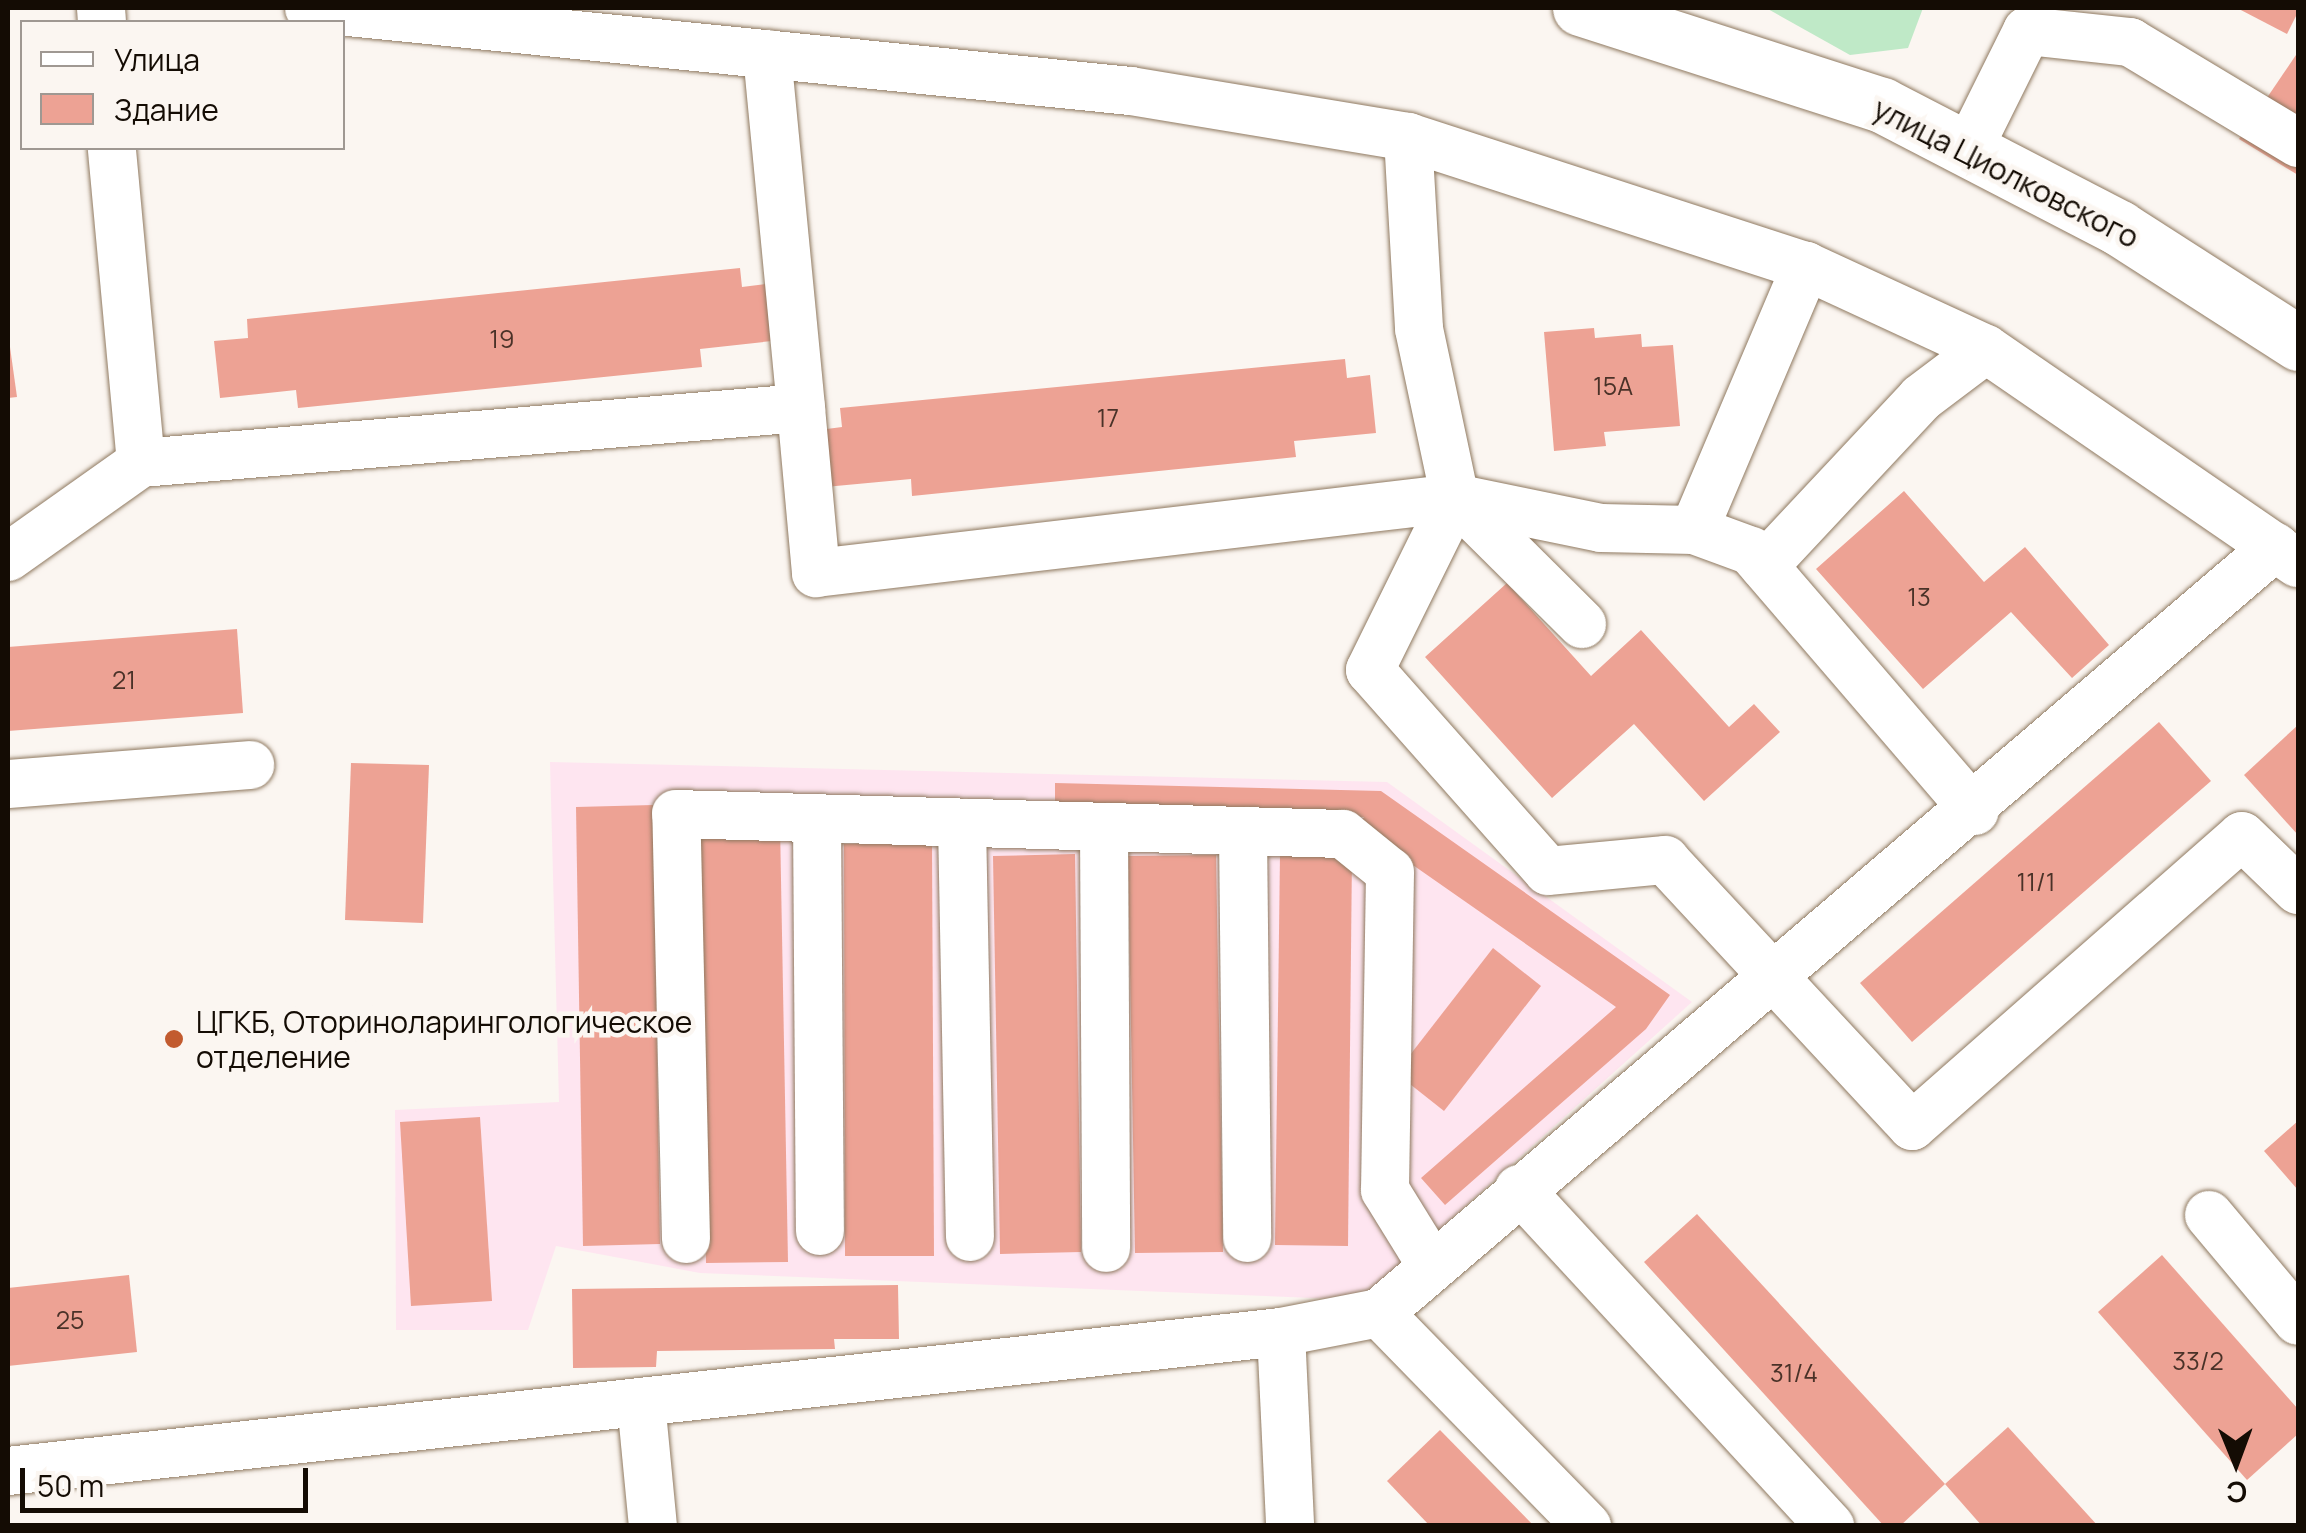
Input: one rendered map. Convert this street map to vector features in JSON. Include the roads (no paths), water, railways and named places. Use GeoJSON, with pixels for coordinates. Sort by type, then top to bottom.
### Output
{"type":"FeatureCollection","features":[{"type":"Feature","properties":{"kind":"main road","name":"улица Циолковского"},"geometry":{"type":"LineString","coordinates":[[1580,8],[1882,105],[2119,228],[2298,343]]}},
{"type":"Feature","properties":{"kind":"street"},"geometry":{"type":"LineString","coordinates":[[8,1472],[1282,1332],[1379,1313],[1520,1189],[2287,556],[1986,349],[1806,266],[1408,137],[1131,91],[310,8]]}},
{"type":"Feature","properties":{"kind":"street"},"geometry":{"type":"LineString","coordinates":[[1968,150],[2027,31],[2130,42],[2298,142]]}},
{"type":"Feature","properties":{"kind":"street"},"geometry":{"type":"LineString","coordinates":[[767,54],[816,573],[1454,498],[1601,528],[1694,530],[1752,551],[1975,811]]}},
{"type":"Feature","properties":{"kind":"street"},"geometry":{"type":"LineString","coordinates":[[1408,137],[1419,328],[1454,498],[1582,624]]}},
{"type":"Feature","properties":{"kind":"street"},"geometry":{"type":"LineString","coordinates":[[112,150],[141,463]]}},
{"type":"Feature","properties":{"kind":"street"},"geometry":{"type":"LineString","coordinates":[[1694,530],[1806,266]]}},
{"type":"Feature","properties":{"kind":"street"},"geometry":{"type":"LineString","coordinates":[[1764,566],[1920,398],[1986,349]]}},
{"type":"Feature","properties":{"kind":"street"},"geometry":{"type":"LineString","coordinates":[[8,557],[141,463],[800,408]]}},
{"type":"Feature","properties":{"kind":"street"},"geometry":{"type":"LineString","coordinates":[[1454,498],[1370,670],[1548,871],[1665,860],[1912,1126],[2242,836],[2298,890]]}},
{"type":"Feature","properties":{"kind":"street"},"geometry":{"type":"LineString","coordinates":[[8,784],[250,764]]}},
{"type":"Feature","properties":{"kind":"street"},"geometry":{"type":"LineString","coordinates":[[686,1239],[676,814],[1344,834],[1390,872],[1384,1190],[1432,1266]]}},
{"type":"Feature","properties":{"kind":"street"},"geometry":{"type":"LineString","coordinates":[[817,818],[820,1231]]}},
{"type":"Feature","properties":{"kind":"street"},"geometry":{"type":"LineString","coordinates":[[962,823],[970,1237]]}},
{"type":"Feature","properties":{"kind":"street"},"geometry":{"type":"LineString","coordinates":[[1104,827],[1106,1248]]}},
{"type":"Feature","properties":{"kind":"street"},"geometry":{"type":"LineString","coordinates":[[1243,832],[1247,1238]]}},
{"type":"Feature","properties":{"kind":"street"},"geometry":{"type":"LineString","coordinates":[[1520,1189],[1830,1526]]}},
{"type":"Feature","properties":{"kind":"street"},"geometry":{"type":"LineString","coordinates":[[2209,1215],[2298,1321]]}},
{"type":"Feature","properties":{"kind":"street"},"geometry":{"type":"LineString","coordinates":[[1379,1313],[1587,1526]]}},
{"type":"Feature","properties":{"kind":"street"},"geometry":{"type":"LineString","coordinates":[[1282,1332],[1290,1526]]}},
{"type":"Feature","properties":{"kind":"street"},"geometry":{"type":"LineString","coordinates":[[641,1402],[653,1526]]}},
{"type":"Feature","properties":{"kind":"place","name":"ЦГКБ, Оториноларингологическое отделение"},"geometry":{"type":"Point","coordinates":[174,1039]}}]}
